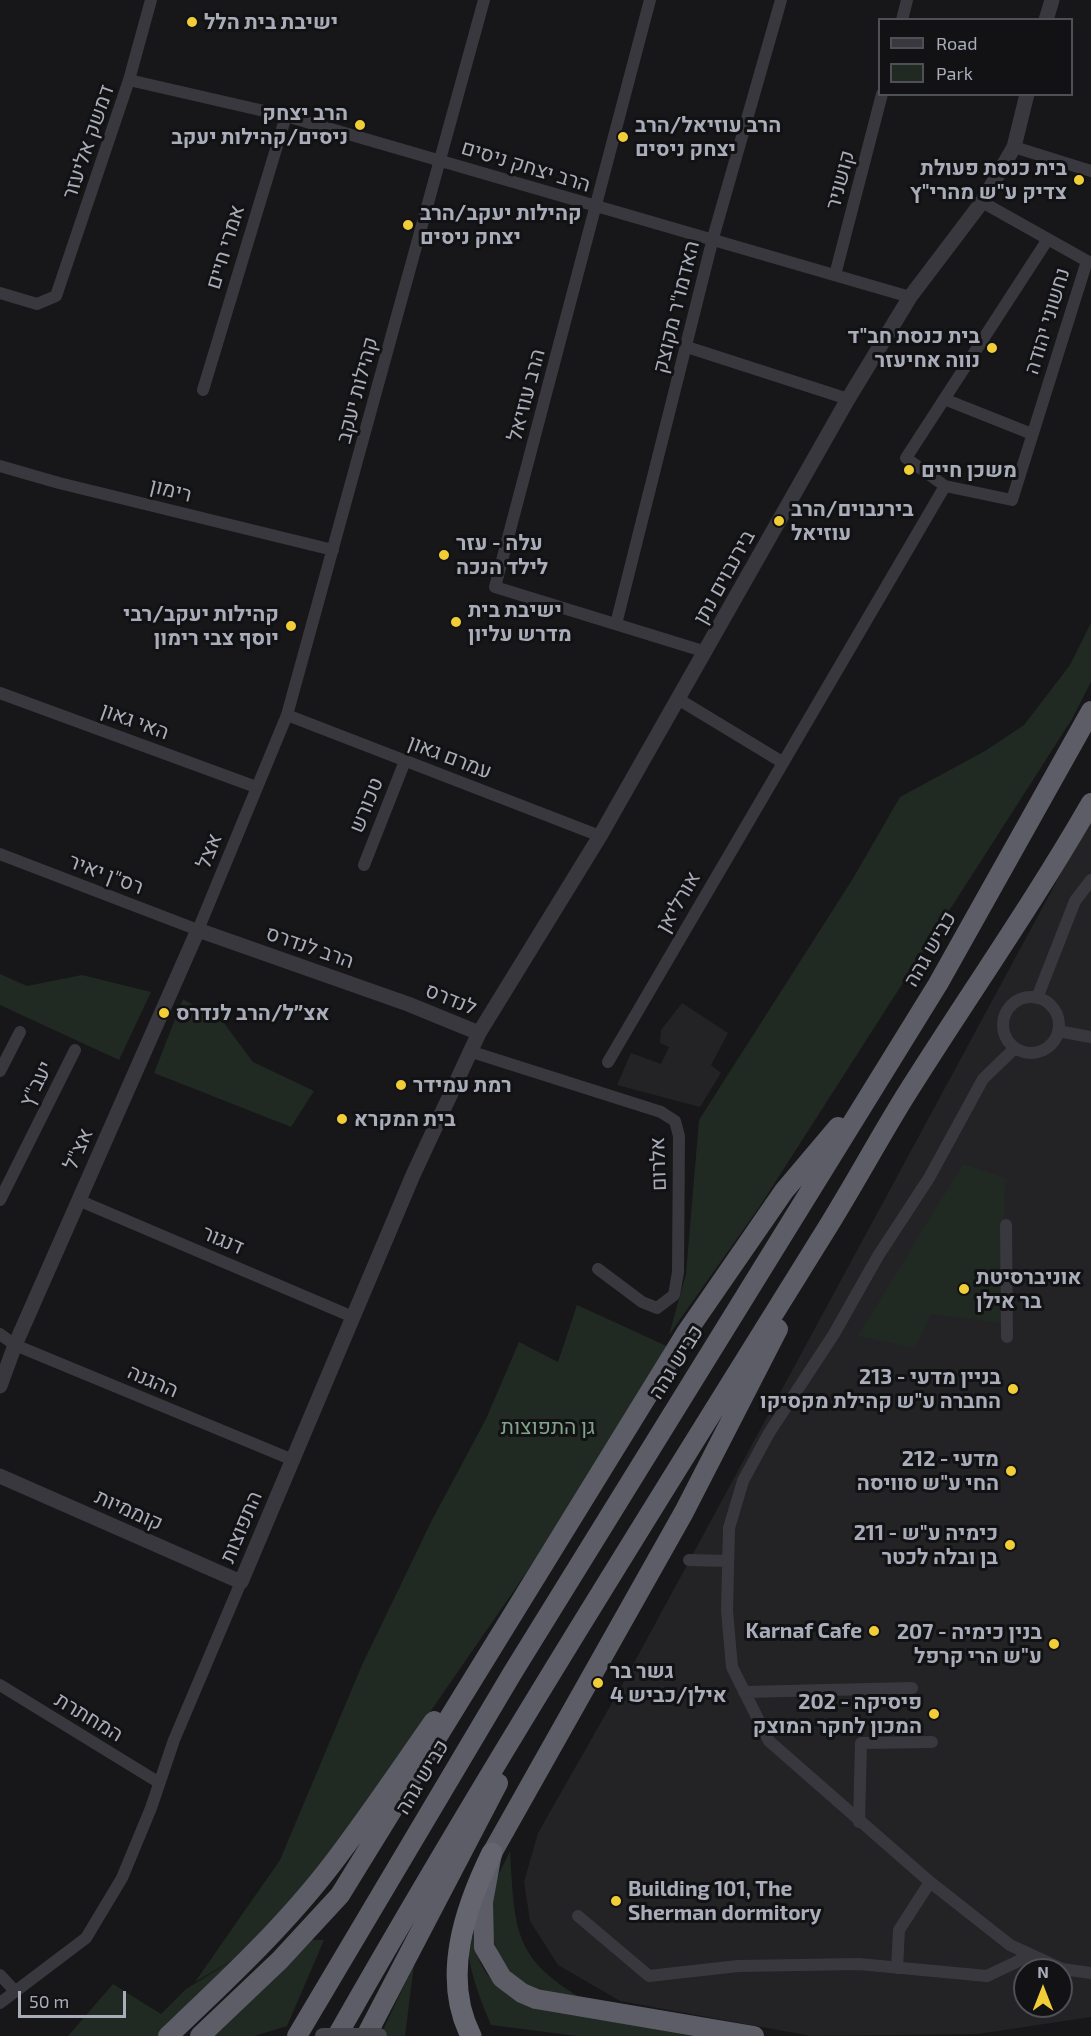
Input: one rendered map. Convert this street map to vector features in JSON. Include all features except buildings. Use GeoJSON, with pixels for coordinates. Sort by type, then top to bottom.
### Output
{"type":"FeatureCollection","features":[{"type":"Feature","properties":{"kind":"highway","name":"כביש גהה"},"geometry":{"type":"LineString","coordinates":[[297,2036],[513,1672],[938,984],[1091,711]]}},
{"type":"Feature","properties":{"kind":"highway"},"geometry":{"type":"LineString","coordinates":[[338,2036],[416,1898],[567,1646],[841,1207],[904,1099],[1046,882],[1091,804]]}},
{"type":"Feature","properties":{"kind":"highway"},"geometry":{"type":"LineString","coordinates":[[200,2036],[280,1960],[340,1895],[709,1299],[784,1191],[884,1071]]}},
{"type":"Feature","properties":{"kind":"highway"},"geometry":{"type":"LineString","coordinates":[[471,2036],[459,1992],[458,1960],[465,1921],[492,1853],[684,1512],[841,1207]]}},
{"type":"Feature","properties":{"kind":"highway"},"geometry":{"type":"LineString","coordinates":[[168,2036],[275,1930],[333,1864],[523,1597]]}},
{"type":"Feature","properties":{"kind":"highway"},"geometry":{"type":"LineString","coordinates":[[366,2036],[468,1843],[567,1646]]}},
{"type":"Feature","properties":{"kind":"highway"},"geometry":{"type":"LineString","coordinates":[[492,1853],[483,1902],[482,1935],[493,1966],[512,1985],[549,2003],[754,2036]]}},
{"type":"Feature","properties":{"kind":"main road"},"geometry":{"type":"LineString","coordinates":[[323,2036],[379,2036]]}},
{"type":"Feature","properties":{"kind":"street","name":"דמשק אליעזר"},"geometry":{"type":"LineString","coordinates":[[0,293],[37,304],[56,296],[129,80],[151,0]]}},
{"type":"Feature","properties":{"kind":"street","name":"קהילות יעקב"},"geometry":{"type":"LineString","coordinates":[[256,787],[287,715],[484,0]]}},
{"type":"Feature","properties":{"kind":"street","name":"הרב עוזיאל"},"geometry":{"type":"LineString","coordinates":[[650,0],[495,587],[706,652]]}},
{"type":"Feature","properties":{"kind":"street","name":"האדמו\"ר מקוצק"},"geometry":{"type":"LineString","coordinates":[[616,624],[713,238],[781,0]]}},
{"type":"Feature","properties":{"kind":"street"},"geometry":{"type":"LineString","coordinates":[[902,18],[907,0]]}},
{"type":"Feature","properties":{"kind":"street"},"geometry":{"type":"LineString","coordinates":[[1046,18],[1048,1]]}},
{"type":"Feature","properties":{"kind":"street","name":"הרב יצחק ניסים"},"geometry":{"type":"LineString","coordinates":[[129,80],[286,116],[910,297]]}},
{"type":"Feature","properties":{"kind":"street","name":"קושניר"},"geometry":{"type":"LineString","coordinates":[[835,275],[881,96]]}},
{"type":"Feature","properties":{"kind":"street","name":"בירנבוים נתן"},"geometry":{"type":"LineString","coordinates":[[479,1032],[600,836],[848,399],[910,297],[982,202],[1014,147],[1027,96]]}},
{"type":"Feature","properties":{"kind":"street","name":"אמרי חיים"},"geometry":{"type":"LineString","coordinates":[[203,390],[286,116]]}},
{"type":"Feature","properties":{"kind":"street"},"geometry":{"type":"LineString","coordinates":[[1014,147],[1091,171]]}},
{"type":"Feature","properties":{"kind":"street","name":"נחשוני יהודה"},"geometry":{"type":"LineString","coordinates":[[982,202],[1048,239],[1087,261],[1012,500],[945,486],[906,458],[1048,239]]}},
{"type":"Feature","properties":{"kind":"street"},"geometry":{"type":"LineString","coordinates":[[687,347],[848,399]]}},
{"type":"Feature","properties":{"kind":"street"},"geometry":{"type":"LineString","coordinates":[[944,399],[1032,434]]}},
{"type":"Feature","properties":{"kind":"street","name":"רימון"},"geometry":{"type":"LineString","coordinates":[[0,466],[59,483],[333,550]]}},
{"type":"Feature","properties":{"kind":"street","name":"אורליאן"},"geometry":{"type":"LineString","coordinates":[[608,1062],[945,486]]}},
{"type":"Feature","properties":{"kind":"street","name":"האי גאון"},"geometry":{"type":"LineString","coordinates":[[0,693],[256,787]]}},
{"type":"Feature","properties":{"kind":"street"},"geometry":{"type":"LineString","coordinates":[[678,699],[782,762]]}},
{"type":"Feature","properties":{"kind":"street","name":"עמרם גאון"},"geometry":{"type":"LineString","coordinates":[[287,715],[600,836]]}},
{"type":"Feature","properties":{"kind":"street","name":"טכורש"},"geometry":{"type":"LineString","coordinates":[[364,865],[405,761]]}},
{"type":"Feature","properties":{"kind":"street","name":"אצל"},"geometry":{"type":"LineString","coordinates":[[198,930],[256,787]]}},
{"type":"Feature","properties":{"kind":"street","name":"רס\"ן יאיר"},"geometry":{"type":"LineString","coordinates":[[0,854],[198,930]]}},
{"type":"Feature","properties":{"kind":"street"},"geometry":{"type":"LineString","coordinates":[[1037,998],[1075,901],[1091,880]]}},
{"type":"Feature","properties":{"kind":"street","name":"הרב לנדרס"},"geometry":{"type":"LineString","coordinates":[[198,930],[408,1004]]}},
{"type":"Feature","properties":{"kind":"street","name":"אצ\"ל"},"geometry":{"type":"LineString","coordinates":[[0,1386],[15,1345],[198,930]]}},
{"type":"Feature","properties":{"kind":"street"},"geometry":{"type":"LineString","coordinates":[[1037,998],[1052,1006],[1056,1014],[1058,1031],[1047,1047],[1039,1051],[1029,1052],[1015,1048],[1006,1037],[1003,1028],[1006,1011],[1019,999],[1037,998]]}},
{"type":"Feature","properties":{"kind":"street","name":"לנדרס"},"geometry":{"type":"LineString","coordinates":[[408,1004],[479,1032]]}},
{"type":"Feature","properties":{"kind":"street"},"geometry":{"type":"LineString","coordinates":[[1058,1031],[1091,1036]]}},
{"type":"Feature","properties":{"kind":"street"},"geometry":{"type":"LineString","coordinates":[[0,1071],[20,1032]]}},
{"type":"Feature","properties":{"kind":"street","name":"התפוצות"},"geometry":{"type":"LineString","coordinates":[[0,2003],[86,1938],[122,1878],[241,1582],[353,1317],[479,1032]]}},
{"type":"Feature","properties":{"kind":"street"},"geometry":{"type":"LineString","coordinates":[[1015,1048],[983,1079],[929,1178],[769,1433],[743,1481],[729,1528],[727,1611],[732,1667],[769,1741],[859,1822],[1010,1945],[1062,1969],[1091,1973]]}},
{"type":"Feature","properties":{"kind":"street","name":"יעב\"ץ"},"geometry":{"type":"LineString","coordinates":[[0,1200],[75,1050]]}},
{"type":"Feature","properties":{"kind":"street","name":"אלרום"},"geometry":{"type":"LineString","coordinates":[[469,1051],[661,1112],[675,1121],[679,1136],[679,1154],[678,1272],[674,1295],[657,1308],[642,1302],[597,1269]]}},
{"type":"Feature","properties":{"kind":"street","name":"דנגור"},"geometry":{"type":"LineString","coordinates":[[78,1200],[353,1317]]}},
{"type":"Feature","properties":{"kind":"street"},"geometry":{"type":"LineString","coordinates":[[1006,1225],[1007,1337]]}},
{"type":"Feature","properties":{"kind":"street","name":"ההגנה"},"geometry":{"type":"LineString","coordinates":[[0,1334],[15,1345],[293,1460]]}},
{"type":"Feature","properties":{"kind":"street","name":"קוממיות"},"geometry":{"type":"LineString","coordinates":[[0,1476],[241,1582]]}},
{"type":"Feature","properties":{"kind":"street"},"geometry":{"type":"LineString","coordinates":[[689,1560],[728,1562]]}},
{"type":"Feature","properties":{"kind":"street","name":"המחתרת"},"geometry":{"type":"LineString","coordinates":[[0,1685],[159,1782]]}},
{"type":"Feature","properties":{"kind":"street"},"geometry":{"type":"LineString","coordinates":[[744,1692],[912,1688]]}},
{"type":"Feature","properties":{"kind":"street"},"geometry":{"type":"LineString","coordinates":[[859,1822],[861,1743],[932,1742]]}},
{"type":"Feature","properties":{"kind":"street"},"geometry":{"type":"LineString","coordinates":[[897,1968],[899,1930],[930,1882]]}},
{"type":"Feature","properties":{"kind":"street"},"geometry":{"type":"LineString","coordinates":[[578,1916],[648,1976],[738,1966],[859,1964],[987,1976],[1031,1955]]}},
{"type":"Feature","properties":{"kind":"street"},"geometry":{"type":"LineString","coordinates":[[0,1975],[15,1991]]}},
{"type":"Feature","properties":{"kind":"shaded area","name":"אוניברסיטת בר אילן"},"geometry":{"type":"Polygon","coordinates":[[[1091,813],[1091,2017],[978,2034],[811,2036],[620,2001],[558,1965],[530,1921],[524,1882],[538,1833],[621,1687],[1052,890],[1091,813]]]}},
{"type":"Feature","properties":{"kind":"shaded area"},"geometry":{"type":"Polygon","coordinates":[[[682,1003],[728,1033],[711,1065],[721,1073],[700,1107],[617,1085],[631,1053],[661,1064],[669,1047],[660,1043],[661,1030],[682,1003]]]}},
{"type":"Feature","properties":{"kind":"green space"},"geometry":{"type":"Polygon","coordinates":[[[1091,623],[1091,682],[1072,719],[758,1209],[669,1335],[686,1274],[699,1120],[852,880],[900,797],[985,751],[1024,725],[1070,665],[1091,623]]]}},
{"type":"Feature","properties":{"kind":"green space"},"geometry":{"type":"Polygon","coordinates":[[[0,974],[27,986],[82,975],[151,992],[119,1060],[0,1005],[0,974]]]}},
{"type":"Feature","properties":{"kind":"green space"},"geometry":{"type":"Polygon","coordinates":[[[183,999],[224,1023],[253,1062],[314,1091],[291,1127],[154,1073],[183,999]]]}},
{"type":"Feature","properties":{"kind":"green space"},"geometry":{"type":"Polygon","coordinates":[[[963,1164],[1005,1178],[1001,1323],[931,1314],[915,1348],[858,1336],[963,1164]]]}},
{"type":"Feature","properties":{"kind":"green space","name":"גן התפוצות"},"geometry":{"type":"Polygon","coordinates":[[[577,1305],[671,1348],[560,1524],[343,1838],[302,1891],[241,1955],[195,1982],[280,1860],[362,1665],[431,1522],[486,1419],[519,1342],[558,1362],[577,1305]]]}},
{"type":"Feature","properties":{"kind":"green space"},"geometry":{"type":"Polygon","coordinates":[[[510,1851],[517,1924],[523,1942],[532,1958],[546,1973],[590,2003],[550,1994],[528,1986],[516,1978],[498,1954],[491,1924],[492,1894],[510,1851]]]}},
{"type":"Feature","properties":{"kind":"green space"},"geometry":{"type":"Polygon","coordinates":[[[472,1934],[478,1958],[488,1976],[503,1990],[524,2003],[704,2036],[577,2036],[491,2025],[478,1993],[471,1966],[469,1942],[472,1934]]]}},
{"type":"Feature","properties":{"kind":"green space"},"geometry":{"type":"Polygon","coordinates":[[[311,1940],[324,1940],[287,2026],[254,2036],[213,2036],[311,1940]]]}},
{"type":"Feature","properties":{"kind":"green space"},"geometry":{"type":"Polygon","coordinates":[[[238,1957],[164,2036],[68,2036],[113,1984],[161,2014],[186,1989],[238,1957]]]}},
{"type":"Feature","properties":{"kind":"green space"},"geometry":{"type":"Polygon","coordinates":[[[414,1965],[405,2036],[380,2036],[414,1965]]]}},
{"type":"Feature","properties":{"kind":"place","name":"ישיבת בית הלל"},"geometry":{"type":"Point","coordinates":[192,22]}},
{"type":"Feature","properties":{"kind":"place","name":"הרב יצחק ניסים/קהילות יעקב"},"geometry":{"type":"Point","coordinates":[360,125]}},
{"type":"Feature","properties":{"kind":"place","name":"הרב עוזיאל/הרב יצחק ניסים"},"geometry":{"type":"Point","coordinates":[623,137]}},
{"type":"Feature","properties":{"kind":"place","name":"בית כנסת פעולת צדיק ע\"ש מהרי\"ץ"},"geometry":{"type":"Point","coordinates":[1079,180]}},
{"type":"Feature","properties":{"kind":"place","name":"קהילות יעקב/הרב יצחק ניסים"},"geometry":{"type":"Point","coordinates":[408,225]}},
{"type":"Feature","properties":{"kind":"place","name":"בית כנסת חב\"ד נווה אחיעזר"},"geometry":{"type":"Point","coordinates":[992,348]}},
{"type":"Feature","properties":{"kind":"place","name":"משכן חיים"},"geometry":{"type":"Point","coordinates":[909,470]}},
{"type":"Feature","properties":{"kind":"place","name":"בירנבוים/הרב עוזיאל"},"geometry":{"type":"Point","coordinates":[779,521]}},
{"type":"Feature","properties":{"kind":"place","name":"עלה - עזר לילד הנכה"},"geometry":{"type":"Point","coordinates":[444,555]}},
{"type":"Feature","properties":{"kind":"place","name":"ישיבת בית מדרש עליון"},"geometry":{"type":"Point","coordinates":[456,622]}},
{"type":"Feature","properties":{"kind":"place","name":"קהילות יעקב/רבי יוסף צבי רימון"},"geometry":{"type":"Point","coordinates":[291,626]}},
{"type":"Feature","properties":{"kind":"place","name":"אצ״ל/הרב לנדרס"},"geometry":{"type":"Point","coordinates":[164,1013]}},
{"type":"Feature","properties":{"kind":"place","name":"רמת עמידר"},"geometry":{"type":"Point","coordinates":[401,1085]}},
{"type":"Feature","properties":{"kind":"place","name":"בית המקרא"},"geometry":{"type":"Point","coordinates":[342,1119]}},
{"type":"Feature","properties":{"kind":"place","name":"אוניברסיטת בר אילן"},"geometry":{"type":"Point","coordinates":[964,1289]}},
{"type":"Feature","properties":{"kind":"place","name":"213 - בניין מדעי החברה ע\"ש קהילת מקסיקו"},"geometry":{"type":"Point","coordinates":[1013,1389]}},
{"type":"Feature","properties":{"kind":"place","name":"212 - מדעי החי ע\"ש סוויסה"},"geometry":{"type":"Point","coordinates":[1011,1471]}},
{"type":"Feature","properties":{"kind":"place","name":"211 - כימיה ע\"ש בן ובלה לכטר"},"geometry":{"type":"Point","coordinates":[1010,1545]}},
{"type":"Feature","properties":{"kind":"place","name":"Karnaf Cafe"},"geometry":{"type":"Point","coordinates":[874,1631]}},
{"type":"Feature","properties":{"kind":"place","name":"207 - בנין כימיה ע\"ש הרי קרפל"},"geometry":{"type":"Point","coordinates":[1054,1644]}},
{"type":"Feature","properties":{"kind":"place","name":"גשר בר אילן/כביש 4"},"geometry":{"type":"Point","coordinates":[598,1683]}},
{"type":"Feature","properties":{"kind":"place","name":"202 - פיסיקה המכון לחקר המוצק"},"geometry":{"type":"Point","coordinates":[934,1714]}},
{"type":"Feature","properties":{"kind":"place","name":"Building 101, The Sherman dormitory"},"geometry":{"type":"Point","coordinates":[616,1901]}}]}
